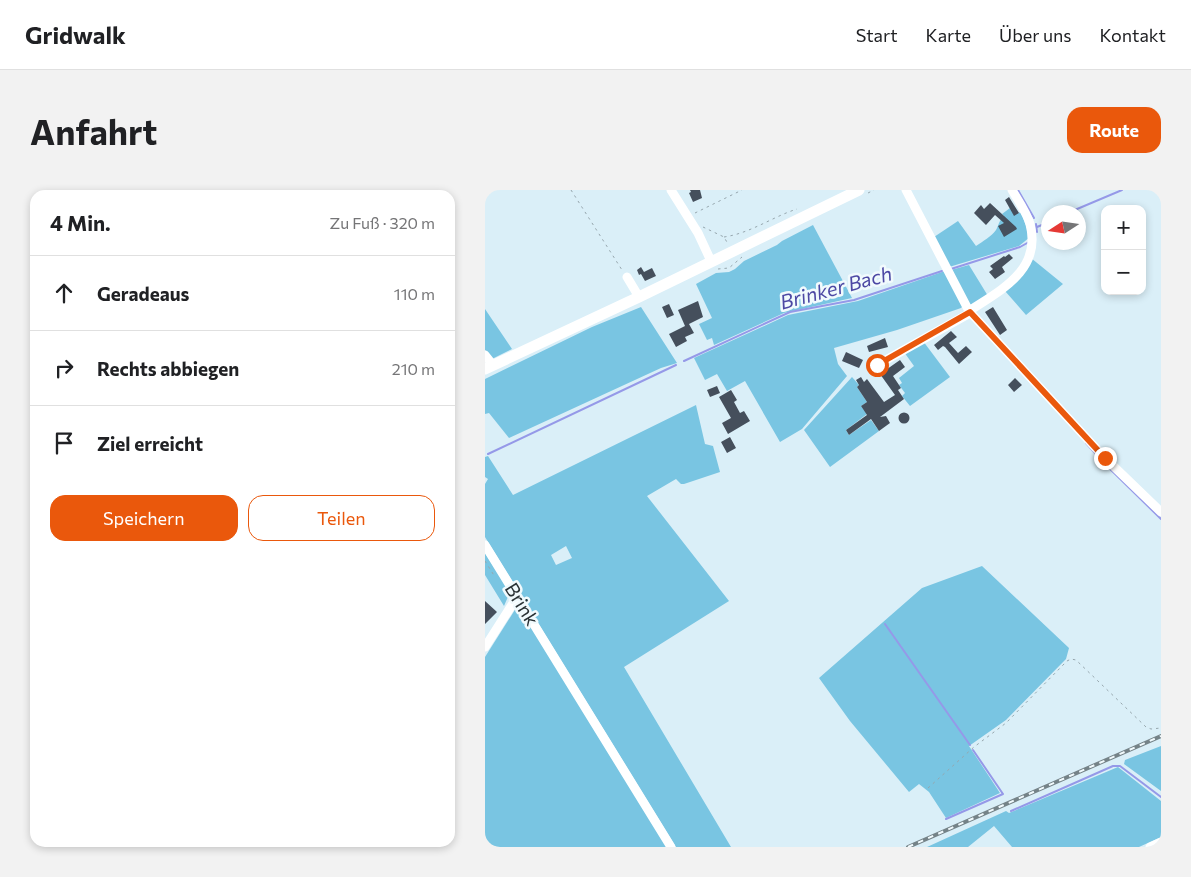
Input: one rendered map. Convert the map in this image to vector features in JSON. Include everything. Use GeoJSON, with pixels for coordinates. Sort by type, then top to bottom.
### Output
{"type":"FeatureCollection","features":[{"type":"Feature","properties":{"kind":"main road"},"geometry":{"type":"LineString","coordinates":[[489,367],[711,261],[732,253],[859,190]]}},
{"type":"Feature","properties":{"kind":"street"},"geometry":{"type":"LineString","coordinates":[[671,190],[698,233],[711,261]]}},
{"type":"Feature","properties":{"kind":"street"},"geometry":{"type":"LineString","coordinates":[[906,190],[970,312],[1105,458],[1161,512]]}},
{"type":"Feature","properties":{"kind":"street"},"geometry":{"type":"LineString","coordinates":[[877,365],[970,312],[1010,284],[1025,266],[1032,244],[1030,222],[1012,190]]}},
{"type":"Feature","properties":{"kind":"street"},"geometry":{"type":"LineString","coordinates":[[627,277],[639,297]]}},
{"type":"Feature","properties":{"kind":"street"},"geometry":{"type":"LineString","coordinates":[[485,355],[489,367]]}},
{"type":"Feature","properties":{"kind":"street","name":"Brink"},"geometry":{"type":"LineString","coordinates":[[485,545],[671,847]]}},
{"type":"Feature","properties":{"kind":"street"},"geometry":{"type":"LineString","coordinates":[[485,647],[517,597]]}},
{"type":"Feature","properties":{"kind":"street"},"geometry":{"type":"LineString","coordinates":[[1150,847],[1161,842]]}},
{"type":"Feature","properties":{"kind":"path"},"geometry":{"type":"LineString","coordinates":[[571,190],[627,277]]}},
{"type":"Feature","properties":{"kind":"path"},"geometry":{"type":"LineString","coordinates":[[692,214],[742,190]]}},
{"type":"Feature","properties":{"kind":"path"},"geometry":{"type":"LineString","coordinates":[[725,237],[742,234],[788,212],[802,208]]}},
{"type":"Feature","properties":{"kind":"path"},"geometry":{"type":"LineString","coordinates":[[928,788],[974,747],[1006,723],[1071,659],[1076,660],[1146,728],[1161,728]]}},
{"type":"Feature","properties":{"kind":"shaded area"},"geometry":{"type":"Polygon","coordinates":[[[1010,208],[1014,215],[1021,212],[1030,237],[1019,246],[949,267],[934,237],[958,221],[976,246],[994,232],[1004,216],[1002,214],[1010,208]]]}},
{"type":"Feature","properties":{"kind":"shaded area"},"geometry":{"type":"Polygon","coordinates":[[[813,225],[852,298],[784,313],[714,345],[712,338],[707,340],[699,324],[712,318],[696,284],[716,273],[729,272],[735,269],[744,261],[813,225]]]}},
{"type":"Feature","properties":{"kind":"shaded area"},"geometry":{"type":"Polygon","coordinates":[[[1031,258],[1063,284],[1026,315],[1005,291],[1031,258]]]}},
{"type":"Feature","properties":{"kind":"shaded area"},"geometry":{"type":"Polygon","coordinates":[[[969,265],[988,296],[970,308],[951,270],[969,265]]]}},
{"type":"Feature","properties":{"kind":"shaded area"},"geometry":{"type":"Polygon","coordinates":[[[945,271],[963,306],[897,330],[834,348],[838,364],[847,376],[802,429],[780,442],[745,381],[727,391],[717,374],[705,380],[694,358],[788,315],[858,301],[945,271]]]}},
{"type":"Feature","properties":{"kind":"shaded area"},"geometry":{"type":"Polygon","coordinates":[[[641,307],[677,363],[661,368],[509,438],[489,413],[485,414],[485,379],[592,327],[641,307]]]}},
{"type":"Feature","properties":{"kind":"shaded area"},"geometry":{"type":"Polygon","coordinates":[[[485,309],[512,349],[492,359],[485,350],[485,309]]]}},
{"type":"Feature","properties":{"kind":"shaded area"},"geometry":{"type":"Polygon","coordinates":[[[923,341],[950,377],[910,406],[902,396],[905,393],[899,385],[902,383],[899,378],[914,366],[904,352],[923,341]]]}},
{"type":"Feature","properties":{"kind":"shaded area"},"geometry":{"type":"Polygon","coordinates":[[[852,377],[859,385],[857,387],[867,402],[861,406],[867,414],[846,430],[849,435],[871,420],[879,431],[830,467],[804,430],[852,377]]]}},
{"type":"Feature","properties":{"kind":"shaded area"},"geometry":{"type":"Polygon","coordinates":[[[696,405],[705,444],[713,446],[720,472],[684,484],[681,484],[676,479],[647,496],[729,601],[624,667],[731,847],[676,847],[485,537],[485,484],[488,479],[485,477],[485,457],[488,456],[513,495],[696,405]],[[566,546],[551,555],[556,565],[572,558],[566,546]]]}},
{"type":"Feature","properties":{"kind":"shaded area"},"geometry":{"type":"Polygon","coordinates":[[[485,553],[510,592],[504,606],[485,575],[485,553]]]}},
{"type":"Feature","properties":{"kind":"shaded area"},"geometry":{"type":"Polygon","coordinates":[[[982,566],[1069,648],[1066,659],[1006,720],[969,746],[1000,793],[946,818],[929,792],[919,784],[909,792],[850,721],[819,678],[922,588],[982,566]]]}},
{"type":"Feature","properties":{"kind":"shaded area"},"geometry":{"type":"Polygon","coordinates":[[[518,605],[667,847],[485,847],[485,657],[518,605]]]}},
{"type":"Feature","properties":{"kind":"shaded area"},"geometry":{"type":"Polygon","coordinates":[[[1161,746],[1161,791],[1124,764],[1125,760],[1161,746]]]}},
{"type":"Feature","properties":{"kind":"shaded area"},"geometry":{"type":"Polygon","coordinates":[[[1118,767],[1161,801],[1161,837],[1139,847],[1012,847],[994,826],[968,847],[927,847],[1006,811],[1009,813],[1118,767]]]}},
{"type":"Feature","properties":{"kind":"building"},"geometry":{"type":"Polygon","coordinates":[[[690,190],[700,190],[702,198],[693,202],[689,193],[691,192],[690,190]]]}},
{"type":"Feature","properties":{"kind":"building"},"geometry":{"type":"Polygon","coordinates":[[[1009,197],[1019,213],[1014,216],[1005,200],[1009,197]]]}},
{"type":"Feature","properties":{"kind":"building"},"geometry":{"type":"Polygon","coordinates":[[[990,203],[1017,229],[1004,237],[998,226],[1004,223],[995,215],[986,225],[974,213],[981,205],[984,209],[990,203]]]}},
{"type":"Feature","properties":{"kind":"building"},"geometry":{"type":"Polygon","coordinates":[[[1009,254],[1013,258],[1002,267],[1005,272],[995,279],[989,272],[993,269],[990,266],[1009,254]]]}},
{"type":"Feature","properties":{"kind":"building"},"geometry":{"type":"Polygon","coordinates":[[[641,267],[644,272],[652,268],[656,276],[645,281],[637,270],[641,267]]]}},
{"type":"Feature","properties":{"kind":"building"},"geometry":{"type":"Polygon","coordinates":[[[698,301],[703,317],[689,324],[694,333],[685,337],[687,341],[676,347],[669,334],[685,326],[678,310],[698,301]]]}},
{"type":"Feature","properties":{"kind":"building"},"geometry":{"type":"Polygon","coordinates":[[[669,304],[674,315],[667,318],[662,307],[669,304]]]}},
{"type":"Feature","properties":{"kind":"building"},"geometry":{"type":"Polygon","coordinates":[[[993,307],[1007,330],[1000,335],[985,312],[993,307]]]}},
{"type":"Feature","properties":{"kind":"building"},"geometry":{"type":"Polygon","coordinates":[[[951,331],[957,337],[949,343],[958,353],[966,346],[972,352],[959,364],[945,347],[943,346],[938,350],[934,345],[951,331]]]}},
{"type":"Feature","properties":{"kind":"building"},"geometry":{"type":"Polygon","coordinates":[[[885,338],[888,347],[869,352],[867,346],[885,338]]]}},
{"type":"Feature","properties":{"kind":"building"},"geometry":{"type":"Polygon","coordinates":[[[846,352],[863,360],[859,368],[842,361],[846,352]]]}},
{"type":"Feature","properties":{"kind":"building"},"geometry":{"type":"Polygon","coordinates":[[[900,360],[905,367],[893,376],[901,388],[898,390],[904,399],[880,417],[886,416],[890,423],[879,431],[871,419],[849,435],[846,430],[867,415],[861,406],[867,402],[857,387],[859,385],[856,380],[861,377],[864,382],[867,379],[884,402],[895,395],[880,374],[900,360]]]}},
{"type":"Feature","properties":{"kind":"building"},"geometry":{"type":"Polygon","coordinates":[[[1015,378],[1022,385],[1014,392],[1008,385],[1015,378]]]}},
{"type":"Feature","properties":{"kind":"building"},"geometry":{"type":"Polygon","coordinates":[[[717,386],[720,393],[710,397],[707,390],[717,386]]]}},
{"type":"Feature","properties":{"kind":"building"},"geometry":{"type":"Polygon","coordinates":[[[731,390],[737,400],[734,402],[740,413],[744,411],[750,421],[728,434],[722,423],[731,418],[719,397],[731,390]]]}},
{"type":"Feature","properties":{"kind":"building"},"geometry":{"type":"Polygon","coordinates":[[[902,413],[906,413],[909,418],[908,422],[902,423],[899,420],[899,416],[902,413]]]}},
{"type":"Feature","properties":{"kind":"building"},"geometry":{"type":"Polygon","coordinates":[[[730,437],[736,448],[727,453],[721,442],[730,437]]]}},
{"type":"Feature","properties":{"kind":"building"},"geometry":{"type":"Polygon","coordinates":[[[485,601],[497,612],[485,624],[485,601]]]}},
{"type":"Feature","properties":{"kind":"waterway","name":"Brinker Bach"},"geometry":{"type":"LineString","coordinates":[[1018,190],[1034,218]]}},
{"type":"Feature","properties":{"kind":"waterway"},"geometry":{"type":"LineString","coordinates":[[1086,205],[1122,190]]}},
{"type":"Feature","properties":{"kind":"waterway","name":"Brinker Bach"},"geometry":{"type":"LineString","coordinates":[[1036,224],[1037,232]]}},
{"type":"Feature","properties":{"kind":"waterway"},"geometry":{"type":"LineString","coordinates":[[1037,227],[1041,225]]}},
{"type":"Feature","properties":{"kind":"waterway","name":"Brinker Bach"},"geometry":{"type":"LineString","coordinates":[[951,269],[1020,247],[1029,242]]}},
{"type":"Feature","properties":{"kind":"waterway","name":"Brinker Bach"},"geometry":{"type":"LineString","coordinates":[[684,361],[790,312],[854,300],[942,271]]}},
{"type":"Feature","properties":{"kind":"waterway","name":"Brinker Bach"},"geometry":{"type":"LineString","coordinates":[[488,454],[676,365]]}},
{"type":"Feature","properties":{"kind":"waterway"},"geometry":{"type":"LineString","coordinates":[[1086,443],[1161,519]]}},
{"type":"Feature","properties":{"kind":"waterway"},"geometry":{"type":"LineString","coordinates":[[885,624],[970,745]]}},
{"type":"Feature","properties":{"kind":"waterway"},"geometry":{"type":"LineString","coordinates":[[946,819],[1003,794],[973,750]]}},
{"type":"Feature","properties":{"kind":"waterway"},"geometry":{"type":"LineString","coordinates":[[1011,811],[1113,766],[1120,766],[1161,797]]}},
{"type":"Feature","properties":{"kind":"railway"},"geometry":{"type":"LineString","coordinates":[[908,847],[1161,736]]}},
{"type":"Feature","properties":{"kind":"route"},"geometry":{"type":"LineString","coordinates":[[877,365],[970,312],[1105,458]]}}]}
